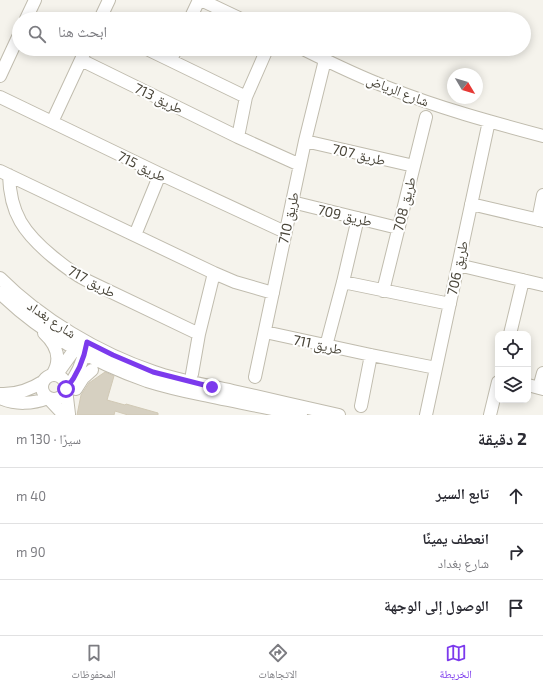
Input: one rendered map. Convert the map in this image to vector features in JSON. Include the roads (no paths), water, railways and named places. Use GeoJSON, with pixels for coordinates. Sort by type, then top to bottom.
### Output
{"type":"FeatureCollection","features":[{"type":"Feature","properties":{"kind":"street"},"geometry":{"type":"LineString","coordinates":[[29,12],[35,0]]}},
{"type":"Feature","properties":{"kind":"street"},"geometry":{"type":"LineString","coordinates":[[103,12],[109,0]]}},
{"type":"Feature","properties":{"kind":"street"},"geometry":{"type":"LineString","coordinates":[[194,12],[200,0],[226,12]]}},
{"type":"Feature","properties":{"kind":"street"},"geometry":{"type":"LineString","coordinates":[[0,76],[12,50]]}},
{"type":"Feature","properties":{"kind":"street"},"geometry":{"type":"LineString","coordinates":[[52,122],[82,56]]}},
{"type":"Feature","properties":{"kind":"street","name":"طريق 713"},"geometry":{"type":"LineString","coordinates":[[87,56],[238,137],[300,165]]}},
{"type":"Feature","properties":{"kind":"street"},"geometry":{"type":"LineString","coordinates":[[163,56],[246,97]]}},
{"type":"Feature","properties":{"kind":"street"},"geometry":{"type":"LineString","coordinates":[[171,60],[173,56]]}},
{"type":"Feature","properties":{"kind":"street"},"geometry":{"type":"LineString","coordinates":[[238,137],[246,97],[264,56]]}},
{"type":"Feature","properties":{"kind":"street","name":"شارع الرياض"},"geometry":{"type":"LineString","coordinates":[[317,56],[390,89],[489,121],[543,136]]}},
{"type":"Feature","properties":{"kind":"street","name":"طريق 710"},"geometry":{"type":"LineString","coordinates":[[256,378],[304,141],[325,60]]}},
{"type":"Feature","properties":{"kind":"street","name":"طريق 715"},"geometry":{"type":"LineString","coordinates":[[0,97],[285,232]]}},
{"type":"Feature","properties":{"kind":"street","name":"طريق 708"},"geometry":{"type":"LineString","coordinates":[[383,291],[426,117]]}},
{"type":"Feature","properties":{"kind":"street","name":"طريق 706"},"geometry":{"type":"LineString","coordinates":[[426,415],[489,121]]}},
{"type":"Feature","properties":{"kind":"street","name":"طريق 707"},"geometry":{"type":"LineString","coordinates":[[304,141],[414,166]]}},
{"type":"Feature","properties":{"kind":"street","name":"طريق 717"},"geometry":{"type":"LineString","coordinates":[[4,173],[214,273],[235,282],[273,293]]}},
{"type":"Feature","properties":{"kind":"street","name":"طريق 717"},"geometry":{"type":"LineString","coordinates":[[4,173],[10,189],[14,207],[26,231],[37,243],[69,271],[199,334]]}},
{"type":"Feature","properties":{"kind":"street"},"geometry":{"type":"LineString","coordinates":[[135,235],[160,174]]}},
{"type":"Feature","properties":{"kind":"street"},"geometry":{"type":"LineString","coordinates":[[471,204],[540,220],[543,195]]}},
{"type":"Feature","properties":{"kind":"street","name":"طريق 709"},"geometry":{"type":"LineString","coordinates":[[292,202],[398,228]]}},
{"type":"Feature","properties":{"kind":"street"},"geometry":{"type":"LineString","coordinates":[[326,346],[358,218]]}},
{"type":"Feature","properties":{"kind":"street"},"geometry":{"type":"LineString","coordinates":[[458,265],[543,285]]}},
{"type":"Feature","properties":{"kind":"street"},"geometry":{"type":"LineString","coordinates":[[192,374],[199,334],[214,273]]}},
{"type":"Feature","properties":{"kind":"street","name":"شارع بغداد"},"geometry":{"type":"LineString","coordinates":[[0,278],[27,302],[63,328],[82,346],[113,355],[153,372],[261,406],[339,415]]}},
{"type":"Feature","properties":{"kind":"street"},"geometry":{"type":"LineString","coordinates":[[511,331],[523,280]]}},
{"type":"Feature","properties":{"kind":"street"},"geometry":{"type":"LineString","coordinates":[[343,282],[450,304]]}},
{"type":"Feature","properties":{"kind":"street","name":"شارع بغداد"},"geometry":{"type":"LineString","coordinates":[[0,293],[23,314],[82,346],[109,365],[148,381],[301,415]]}},
{"type":"Feature","properties":{"kind":"street"},"geometry":{"type":"LineString","coordinates":[[23,314],[55,345],[58,361],[55,370],[42,388],[43,393],[67,414]]}},
{"type":"Feature","properties":{"kind":"street","name":"طريق 711"},"geometry":{"type":"LineString","coordinates":[[265,332],[436,368]]}},
{"type":"Feature","properties":{"kind":"street"},"geometry":{"type":"LineString","coordinates":[[0,394],[24,392],[34,387],[50,377],[82,346]]}},
{"type":"Feature","properties":{"kind":"street"},"geometry":{"type":"LineString","coordinates":[[0,398],[17,403],[31,403],[48,398],[52,400],[60,398],[75,377],[82,346]]}},
{"type":"Feature","properties":{"kind":"street"},"geometry":{"type":"LineString","coordinates":[[361,406],[371,355]]}},
{"type":"Feature","properties":{"kind":"street"},"geometry":{"type":"LineString","coordinates":[[75,377],[109,365]]}},
{"type":"Feature","properties":{"kind":"street"},"geometry":{"type":"LineString","coordinates":[[67,414],[76,388],[83,378],[92,370]]}},
{"type":"Feature","properties":{"kind":"street"},"geometry":{"type":"LineString","coordinates":[[537,387],[543,373]]}},
{"type":"Feature","properties":{"kind":"street"},"geometry":{"type":"LineString","coordinates":[[50,377],[60,376],[65,381],[67,414]]}},
{"type":"Feature","properties":{"kind":"street"},"geometry":{"type":"LineString","coordinates":[[490,415],[495,394]]}}]}
